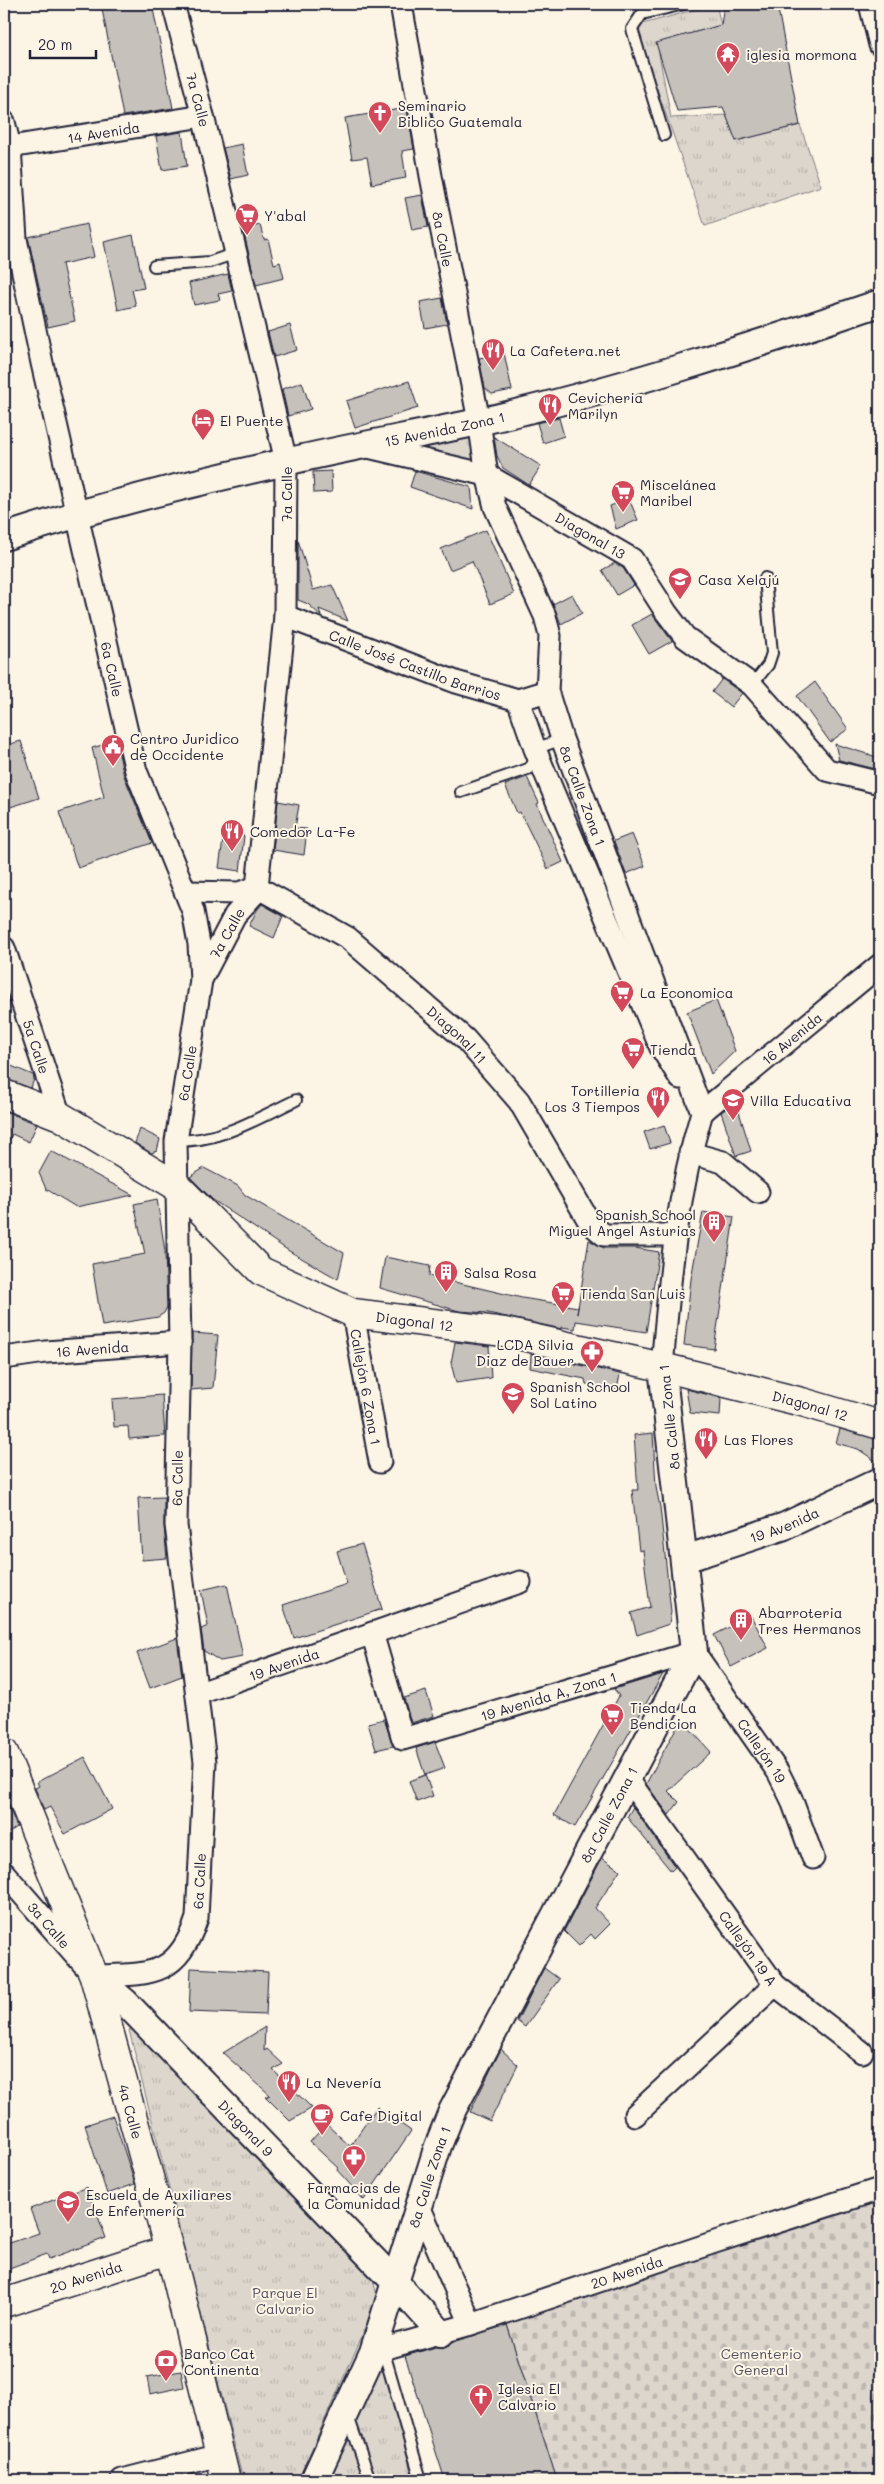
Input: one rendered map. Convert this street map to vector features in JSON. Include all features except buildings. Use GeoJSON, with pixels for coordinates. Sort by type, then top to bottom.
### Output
{"type":"FeatureCollection","features":[{"type":"Feature","properties":{"kind":"main road","name":"Diagonal 12"},"geometry":{"type":"LineString","coordinates":[[4,1094],[60,1116],[178,1187],[261,1271],[353,1313],[504,1332],[662,1367],[802,1402],[880,1425]]}},
{"type":"Feature","properties":{"kind":"main road","name":"4a Calle"},"geometry":{"type":"LineString","coordinates":[[4,1753],[94,1976],[168,2250],[223,2468]]}},
{"type":"Feature","properties":{"kind":"main road","name":"20 Avenida"},"geometry":{"type":"LineString","coordinates":[[4,2303],[168,2250]]}},
{"type":"Feature","properties":{"kind":"street","name":"7a Calle"},"geometry":{"type":"LineString","coordinates":[[174,4],[203,116],[286,461],[285,616],[257,887],[256,892],[235,915],[201,980]]}},
{"type":"Feature","properties":{"kind":"street","name":"8a Calle"},"geometry":{"type":"LineString","coordinates":[[401,4],[431,176],[479,421],[487,475]]}},
{"type":"Feature","properties":{"kind":"street"},"geometry":{"type":"LineString","coordinates":[[870,4],[880,45]]}},
{"type":"Feature","properties":{"kind":"street","name":"14 Avenida"},"geometry":{"type":"LineString","coordinates":[[7,148],[203,116]]}},
{"type":"Feature","properties":{"kind":"street","name":"6a Calle"},"geometry":{"type":"LineString","coordinates":[[4,122],[16,239],[76,514],[136,771],[193,910],[199,944],[201,980],[176,1141],[180,1342],[176,1525],[205,1762],[197,1918],[189,1941],[177,1957],[160,1969],[144,1974],[94,1976]]}},
{"type":"Feature","properties":{"kind":"street","name":"15 Avenida Zona 1"},"geometry":{"type":"LineString","coordinates":[[4,537],[76,514],[286,461],[479,421],[591,393],[807,328],[880,303]]}},
{"type":"Feature","properties":{"kind":"street","name":"Diagonal 13"},"geometry":{"type":"LineString","coordinates":[[361,446],[487,475],[632,559],[666,612],[685,637],[752,685],[827,770],[880,783]]}},
{"type":"Feature","properties":{"kind":"street","name":"8a Calle Zona 1"},"geometry":{"type":"LineString","coordinates":[[314,2480],[346,2410],[378,2351],[395,2282],[438,2146],[452,2111],[694,1652],[662,1367],[674,1235],[690,1153],[702,1112],[562,739],[547,691],[550,636],[545,616],[496,507],[487,475]]}},
{"type":"Feature","properties":{"kind":"street","name":"Calle José Castillo Barrios"},"geometry":{"type":"LineString","coordinates":[[285,616],[456,682],[518,700],[547,691]]}},
{"type":"Feature","properties":{"kind":"street","name":"8a Calle Zona 1"},"geometry":{"type":"LineString","coordinates":[[518,700],[535,750],[660,1046],[702,1112]]}},
{"type":"Feature","properties":{"kind":"street"},"geometry":{"type":"LineString","coordinates":[[186,892],[238,893],[257,887]]}},
{"type":"Feature","properties":{"kind":"street","name":"Diagonal 11"},"geometry":{"type":"LineString","coordinates":[[257,887],[348,938],[466,1039],[519,1101],[590,1223],[604,1235],[674,1235]]}},
{"type":"Feature","properties":{"kind":"street","name":"5a Calle"},"geometry":{"type":"LineString","coordinates":[[4,948],[60,1116]]}},
{"type":"Feature","properties":{"kind":"street","name":"16 Avenida"},"geometry":{"type":"LineString","coordinates":[[702,1112],[880,965]]}},
{"type":"Feature","properties":{"kind":"street"},"geometry":{"type":"LineString","coordinates":[[690,1153],[724,1162],[758,1192]]}},
{"type":"Feature","properties":{"kind":"street","name":"Callejón 6 Zona 1"},"geometry":{"type":"LineString","coordinates":[[353,1313],[380,1462]]}},
{"type":"Feature","properties":{"kind":"street","name":"16 Avenida"},"geometry":{"type":"LineString","coordinates":[[4,1358],[46,1352],[180,1342]]}},
{"type":"Feature","properties":{"kind":"street","name":"19 Avenida"},"geometry":{"type":"LineString","coordinates":[[685,1559],[785,1526],[880,1481]]}},
{"type":"Feature","properties":{"kind":"street","name":"19 Avenida"},"geometry":{"type":"LineString","coordinates":[[197,1694],[520,1582]]}},
{"type":"Feature","properties":{"kind":"street","name":"19 Avenida A, Zona 1"},"geometry":{"type":"LineString","coordinates":[[372,1632],[402,1738],[694,1652]]}},
{"type":"Feature","properties":{"kind":"street","name":"Callejón 19"},"geometry":{"type":"LineString","coordinates":[[694,1652],[778,1772],[791,1798],[813,1858]]}},
{"type":"Feature","properties":{"kind":"street","name":"Callejón 19 A"},"geometry":{"type":"LineString","coordinates":[[626,1778],[775,1985],[635,2115]]}},
{"type":"Feature","properties":{"kind":"street","name":"3a Calle"},"geometry":{"type":"LineString","coordinates":[[4,1873],[94,1976]]}},
{"type":"Feature","properties":{"kind":"street","name":"Diagonal 9"},"geometry":{"type":"LineString","coordinates":[[94,1976],[125,2002],[395,2282],[441,2333]]}},
{"type":"Feature","properties":{"kind":"street"},"geometry":{"type":"LineString","coordinates":[[775,1985],[862,2052]]}},
{"type":"Feature","properties":{"kind":"street","name":"20 Avenida"},"geometry":{"type":"LineString","coordinates":[[378,2351],[471,2324],[714,2242],[880,2189]]}},
{"type":"Feature","properties":{"kind":"street"},"geometry":{"type":"LineString","coordinates":[[419,2206],[471,2324]]}},
{"type":"Feature","properties":{"kind":"street"},"geometry":{"type":"LineString","coordinates":[[122,2480],[223,2468]]}},
{"type":"Feature","properties":{"kind":"lane"},"geometry":{"type":"LineString","coordinates":[[664,135],[632,29],[642,14],[684,4]]}},
{"type":"Feature","properties":{"kind":"lane"},"geometry":{"type":"LineString","coordinates":[[154,266],[210,262],[236,253]]}},
{"type":"Feature","properties":{"kind":"lane"},"geometry":{"type":"LineString","coordinates":[[752,685],[768,665],[772,654],[765,578]]}},
{"type":"Feature","properties":{"kind":"lane"},"geometry":{"type":"LineString","coordinates":[[461,792],[528,769],[533,764],[535,750],[562,739]]}},
{"type":"Feature","properties":{"kind":"lane"},"geometry":{"type":"LineString","coordinates":[[176,1141],[204,1140],[227,1133],[296,1100]]}},
{"type":"Feature","properties":{"kind":"lane"},"geometry":{"type":"LineString","coordinates":[[378,2351],[421,2480]]}},
{"type":"Feature","properties":{"kind":"lane"},"geometry":{"type":"LineString","coordinates":[[346,2410],[370,2480]]}},
{"type":"Feature","properties":{"kind":"green space"},"geometry":{"type":"Polygon","coordinates":[[[716,4],[721,25],[657,43],[671,118],[726,115],[736,141],[800,125],[821,186],[705,226],[635,26],[716,4]]]}},
{"type":"Feature","properties":{"kind":"green space"},"geometry":{"type":"Polygon","coordinates":[[[473,431],[479,467],[413,450],[473,431]]]}},
{"type":"Feature","properties":{"kind":"green space","name":"Parque El Calvario"},"geometry":{"type":"Polygon","coordinates":[[[140,2020],[370,2266],[378,2300],[298,2480],[243,2480],[129,2030],[140,2020]]]}},
{"type":"Feature","properties":{"kind":"green space","name":"Cementerio General"},"geometry":{"type":"Polygon","coordinates":[[[880,2196],[880,2480],[557,2480],[506,2321],[880,2196]]]}},
{"type":"Feature","properties":{"kind":"green space"},"geometry":{"type":"Polygon","coordinates":[[[383,2355],[413,2480],[314,2480],[383,2355]]]}},
{"type":"Feature","properties":{"kind":"place","name":"iglesia mormona"},"geometry":{"type":"Point","coordinates":[728,75]}},
{"type":"Feature","properties":{"kind":"place","name":"Seminario Biblico Guatemala"},"geometry":{"type":"Point","coordinates":[380,134]}},
{"type":"Feature","properties":{"kind":"place","name":"Y'abal"},"geometry":{"type":"Point","coordinates":[247,236]}},
{"type":"Feature","properties":{"kind":"place","name":"La Cafetera.net"},"geometry":{"type":"Point","coordinates":[493,371]}},
{"type":"Feature","properties":{"kind":"place","name":"Cevicheria Marilyn"},"geometry":{"type":"Point","coordinates":[550,426]}},
{"type":"Feature","properties":{"kind":"place","name":"El Puente"},"geometry":{"type":"Point","coordinates":[203,441]}},
{"type":"Feature","properties":{"kind":"place","name":"Miscelánea Maribel"},"geometry":{"type":"Point","coordinates":[623,513]}},
{"type":"Feature","properties":{"kind":"place","name":"Casa Xelajú"},"geometry":{"type":"Point","coordinates":[680,600]}},
{"type":"Feature","properties":{"kind":"place","name":"Centro Juridico de Occidente"},"geometry":{"type":"Point","coordinates":[113,767]}},
{"type":"Feature","properties":{"kind":"place","name":"Comedor La-Fe"},"geometry":{"type":"Point","coordinates":[232,852]}},
{"type":"Feature","properties":{"kind":"place","name":"La Economica"},"geometry":{"type":"Point","coordinates":[622,1013]}},
{"type":"Feature","properties":{"kind":"place","name":"Tienda"},"geometry":{"type":"Point","coordinates":[633,1070]}},
{"type":"Feature","properties":{"kind":"place","name":"Tortilleria Los 3 Tiempos"},"geometry":{"type":"Point","coordinates":[658,1119]}},
{"type":"Feature","properties":{"kind":"place","name":"Villa Educativa"},"geometry":{"type":"Point","coordinates":[733,1121]}},
{"type":"Feature","properties":{"kind":"place","name":"Spanish School Miguel Angel Asturias"},"geometry":{"type":"Point","coordinates":[714,1243]}},
{"type":"Feature","properties":{"kind":"place","name":"Salsa Rosa"},"geometry":{"type":"Point","coordinates":[446,1293]}},
{"type":"Feature","properties":{"kind":"place","name":"Tienda San Luis"},"geometry":{"type":"Point","coordinates":[563,1314]}},
{"type":"Feature","properties":{"kind":"place","name":"LCDA Silvia Diaz de Bauer"},"geometry":{"type":"Point","coordinates":[592,1373]}},
{"type":"Feature","properties":{"kind":"place","name":"Spanish School Sol Latino"},"geometry":{"type":"Point","coordinates":[513,1415]}},
{"type":"Feature","properties":{"kind":"place","name":"Las Flores"},"geometry":{"type":"Point","coordinates":[706,1460]}},
{"type":"Feature","properties":{"kind":"place","name":"Abarroteria Tres Hermanos"},"geometry":{"type":"Point","coordinates":[741,1641]}},
{"type":"Feature","properties":{"kind":"place","name":"Tienda La Bendicion"},"geometry":{"type":"Point","coordinates":[612,1736]}},
{"type":"Feature","properties":{"kind":"place","name":"La Nevería"},"geometry":{"type":"Point","coordinates":[289,2103]}},
{"type":"Feature","properties":{"kind":"place","name":"Cafe Digital"},"geometry":{"type":"Point","coordinates":[322,2136]}},
{"type":"Feature","properties":{"kind":"place","name":"Farmacias de la Comunidad"},"geometry":{"type":"Point","coordinates":[354,2178]}},
{"type":"Feature","properties":{"kind":"place","name":"Escuela de Auxiliares de Enfermería"},"geometry":{"type":"Point","coordinates":[68,2223]}},
{"type":"Feature","properties":{"kind":"place","name":"Banco Cat Continenta"},"geometry":{"type":"Point","coordinates":[166,2382]}},
{"type":"Feature","properties":{"kind":"place","name":"Iglesia El Calvario"},"geometry":{"type":"Point","coordinates":[481,2417]}}]}
